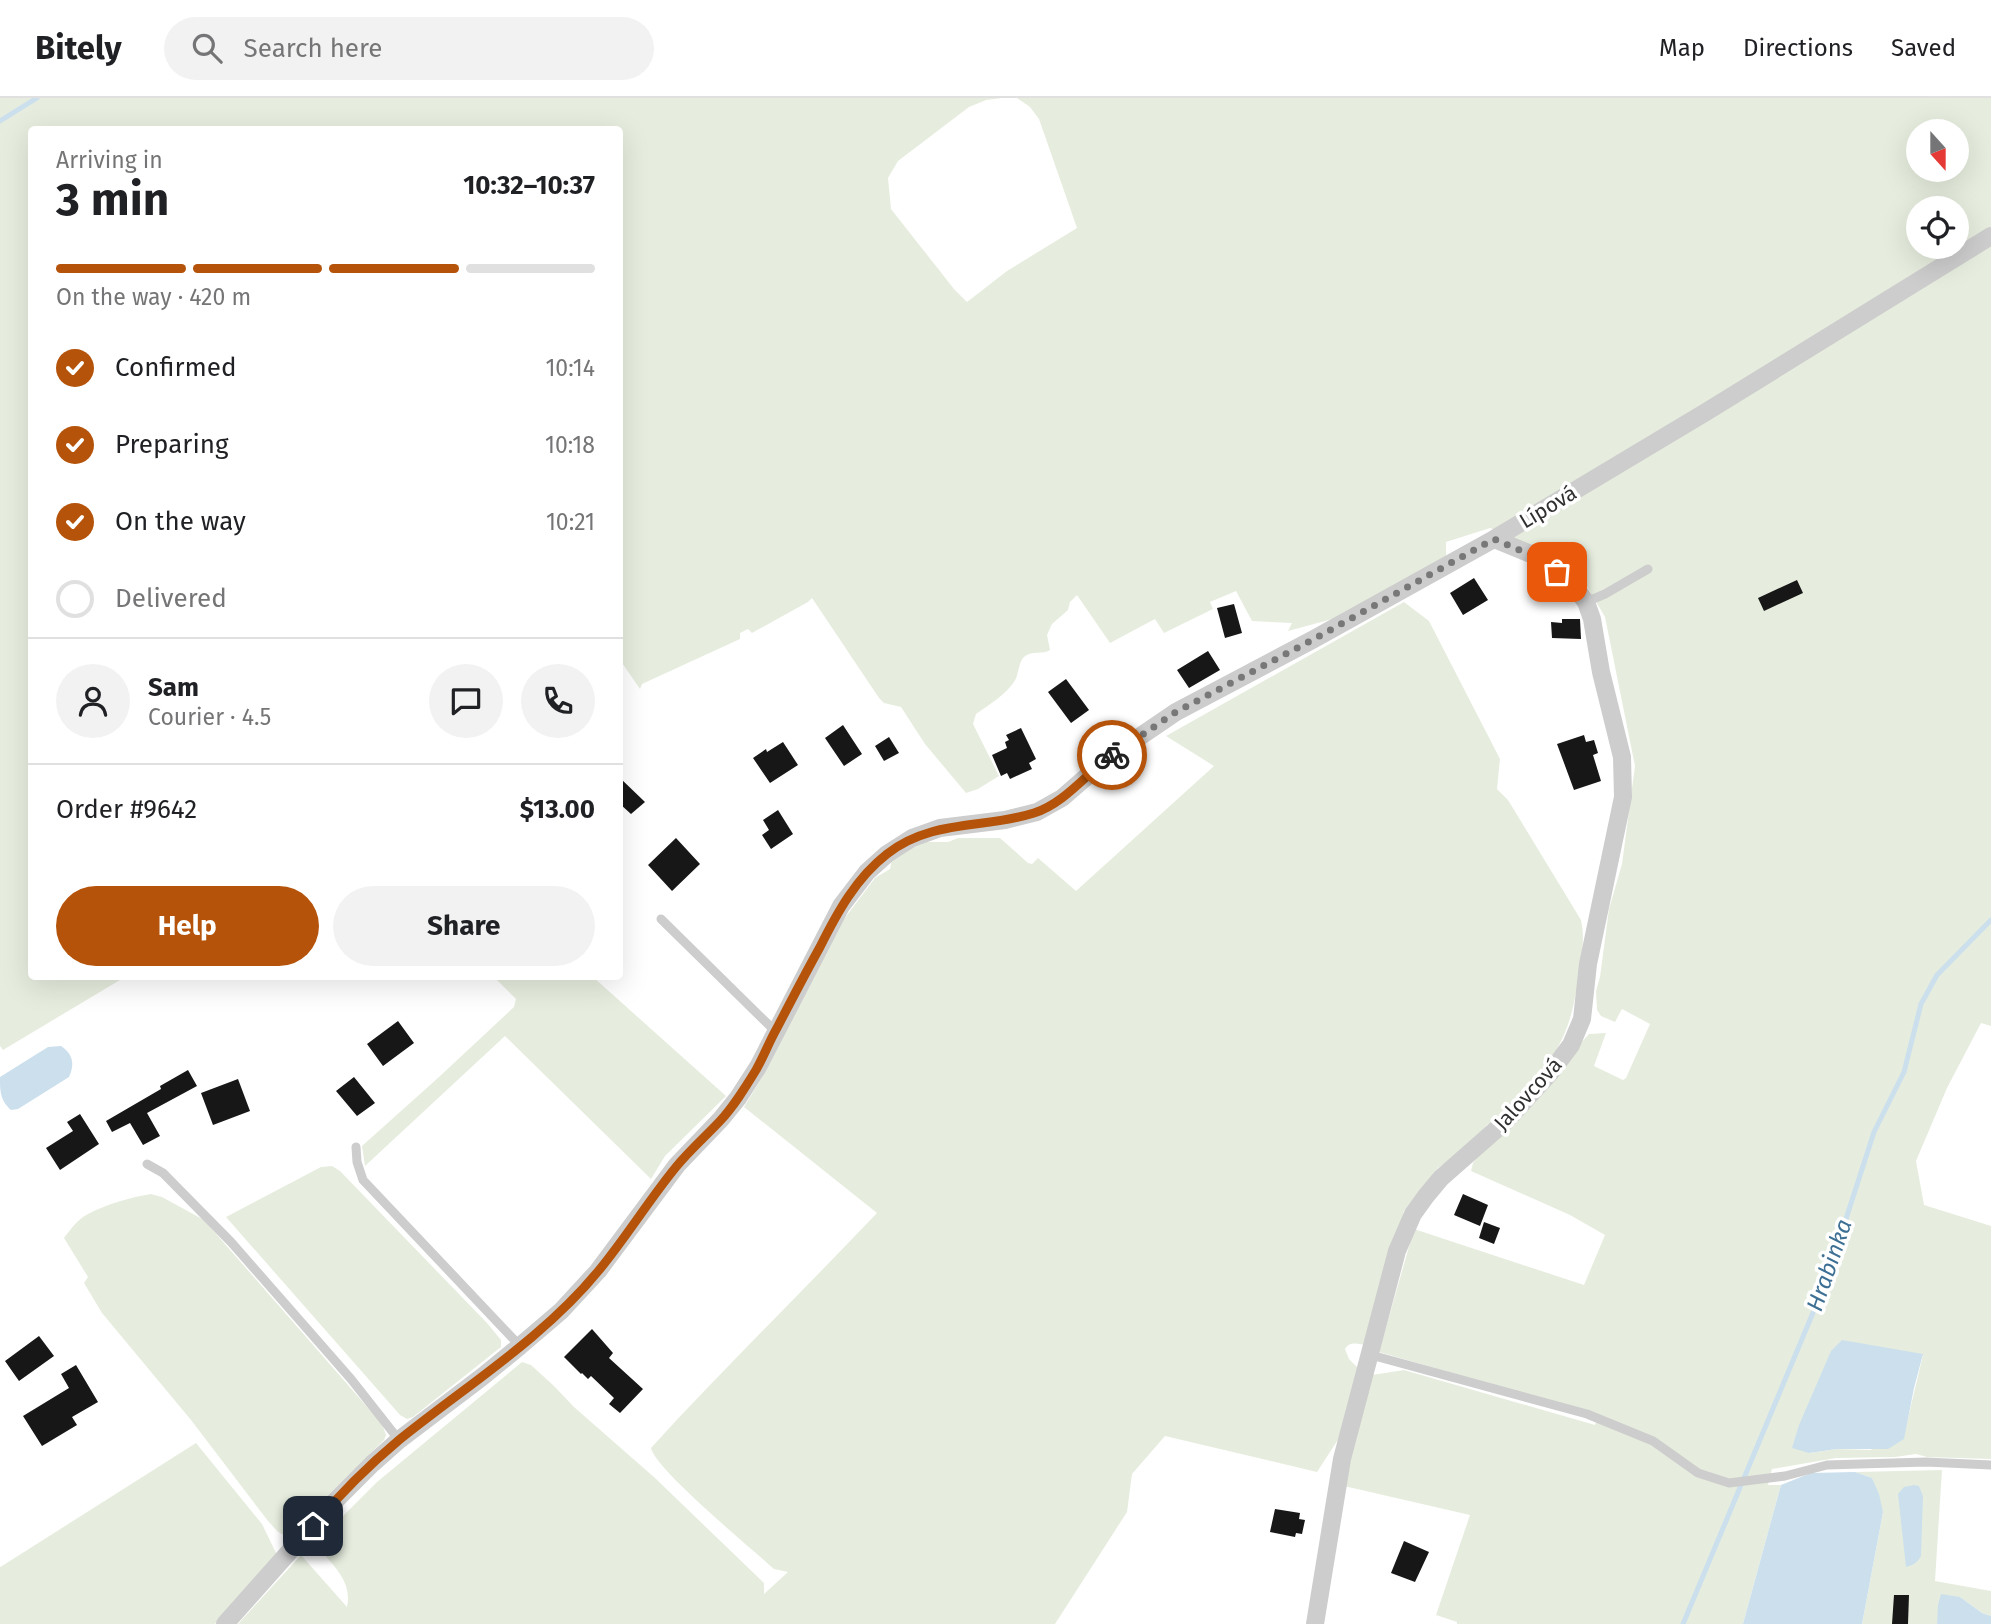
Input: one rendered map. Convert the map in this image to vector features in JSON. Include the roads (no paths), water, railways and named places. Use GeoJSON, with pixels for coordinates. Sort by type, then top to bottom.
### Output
{"type":"FeatureCollection","features":[{"type":"Feature","properties":{"kind":"street","name":"Lípová"},"geometry":{"type":"LineString","coordinates":[[225,1624],[330,1506],[372,1464],[561,1311],[598,1271],[677,1166],[738,1098],[758,1067],[841,906],[867,872],[887,854],[912,838],[940,828],[1005,820],[1037,812],[1062,798],[1107,759],[1176,712],[1494,539],[1718,405],[1991,236]]}},
{"type":"Feature","properties":{"kind":"street","name":"Jalovcová"},"geometry":{"type":"LineString","coordinates":[[1315,1624],[1342,1459],[1397,1251],[1413,1214],[1441,1178],[1507,1120],[1550,1073],[1571,1045],[1582,1019],[1588,964],[1623,797],[1622,757],[1586,602],[1577,590],[1538,558],[1494,539]]}},
{"type":"Feature","properties":{"kind":"lane"},"geometry":{"type":"LineString","coordinates":[[1586,602],[1648,569]]}},
{"type":"Feature","properties":{"kind":"lane"},"geometry":{"type":"LineString","coordinates":[[661,919],[775,1031]]}},
{"type":"Feature","properties":{"kind":"lane"},"geometry":{"type":"LineString","coordinates":[[356,1147],[357,1162],[363,1180],[520,1346]]}},
{"type":"Feature","properties":{"kind":"lane"},"geometry":{"type":"LineString","coordinates":[[147,1164],[163,1173],[231,1241],[351,1379],[399,1440]]}},
{"type":"Feature","properties":{"kind":"lane"},"geometry":{"type":"LineString","coordinates":[[1371,1355],[1587,1414],[1653,1441],[1698,1474],[1729,1483],[1785,1476],[1827,1465],[1926,1462],[1991,1465]]}},
{"type":"Feature","properties":{"kind":"water"},"geometry":{"type":"Polygon","coordinates":[[[61,1046],[72,1060],[69,1077],[18,1109],[11,1110],[1,1095],[0,1077],[48,1047],[61,1046]]]}},
{"type":"Feature","properties":{"kind":"water"},"geometry":{"type":"Polygon","coordinates":[[[1842,1340],[1923,1354],[1904,1439],[1888,1449],[1837,1449],[1809,1453],[1792,1448],[1831,1351],[1842,1340]]]}},
{"type":"Feature","properties":{"kind":"water"},"geometry":{"type":"Polygon","coordinates":[[[1855,1472],[1872,1478],[1883,1512],[1862,1624],[1743,1624],[1781,1485],[1811,1473],[1855,1472]]]}},
{"type":"Feature","properties":{"kind":"water"},"geometry":{"type":"Polygon","coordinates":[[[1919,1486],[1923,1496],[1921,1556],[1906,1567],[1898,1494],[1904,1487],[1919,1486]]]}},
{"type":"Feature","properties":{"kind":"water"},"geometry":{"type":"Polygon","coordinates":[[[1941,1594],[1960,1597],[1982,1613],[1991,1616],[1991,1624],[1937,1624],[1941,1594]]]}},
{"type":"Feature","properties":{"kind":"waterway"},"geometry":{"type":"LineString","coordinates":[[0,121],[37,98]]}},
{"type":"Feature","properties":{"kind":"waterway","name":"Hrabinka"},"geometry":{"type":"LineString","coordinates":[[1683,1624],[1825,1284],[1874,1132],[1904,1072],[1921,1004],[1937,975],[1991,920]]}}]}
